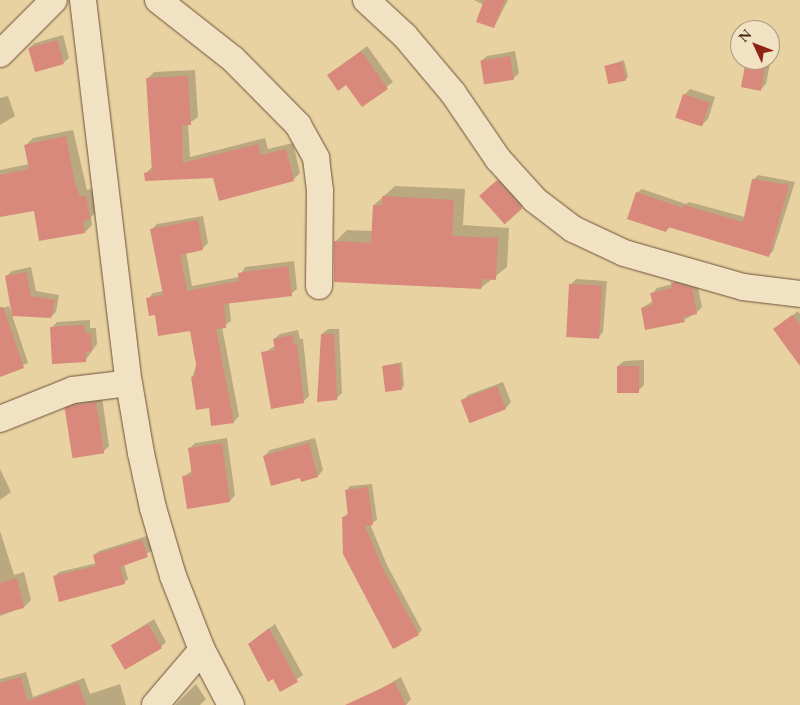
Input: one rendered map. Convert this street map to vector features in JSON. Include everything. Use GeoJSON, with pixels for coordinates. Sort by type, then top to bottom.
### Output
{"type":"FeatureCollection","features":[{"type":"Feature","properties":{"kind":"street"},"geometry":{"type":"LineString","coordinates":[[0,54],[54,0]]}},
{"type":"Feature","properties":{"kind":"street"},"geometry":{"type":"LineString","coordinates":[[83,0],[129,383],[153,508],[173,576],[202,650],[231,705]]}},
{"type":"Feature","properties":{"kind":"street"},"geometry":{"type":"LineString","coordinates":[[158,0],[233,59],[298,125],[316,158],[320,191],[319,286]]}},
{"type":"Feature","properties":{"kind":"street"},"geometry":{"type":"LineString","coordinates":[[366,0],[406,36],[441,79],[498,159],[535,200],[573,229],[624,253],[743,287],[800,294]]}},
{"type":"Feature","properties":{"kind":"street"},"geometry":{"type":"LineString","coordinates":[[0,419],[72,390],[129,383]]}},
{"type":"Feature","properties":{"kind":"street"},"geometry":{"type":"LineString","coordinates":[[155,705],[202,650]]}},
{"type":"Feature","properties":{"kind":"building"},"geometry":{"type":"Polygon","coordinates":[[[484,0],[505,0],[494,28],[476,22],[484,0]]]}},
{"type":"Feature","properties":{"kind":"building"},"geometry":{"type":"Polygon","coordinates":[[[57,40],[64,64],[35,72],[28,48],[57,40]]]}},
{"type":"Feature","properties":{"kind":"building"},"geometry":{"type":"Polygon","coordinates":[[[361,51],[388,89],[362,107],[346,85],[338,91],[327,75],[361,51]]]}},
{"type":"Feature","properties":{"kind":"building"},"geometry":{"type":"Polygon","coordinates":[[[510,56],[514,80],[484,84],[480,61],[510,56]]]}},
{"type":"Feature","properties":{"kind":"building"},"geometry":{"type":"Polygon","coordinates":[[[622,62],[626,81],[608,84],[604,66],[622,62]]]}},
{"type":"Feature","properties":{"kind":"building"},"geometry":{"type":"Polygon","coordinates":[[[744,70],[764,70],[761,91],[741,87],[744,70]]]}},
{"type":"Feature","properties":{"kind":"building"},"geometry":{"type":"Polygon","coordinates":[[[188,76],[191,125],[182,125],[183,163],[258,144],[261,155],[286,149],[294,181],[219,201],[213,178],[145,181],[144,173],[152,171],[146,78],[188,76]]]}},
{"type":"Feature","properties":{"kind":"building"},"geometry":{"type":"Polygon","coordinates":[[[683,94],[710,103],[702,126],[675,118],[683,94]]]}},
{"type":"Feature","properties":{"kind":"building"},"geometry":{"type":"Polygon","coordinates":[[[66,136],[74,179],[80,197],[86,196],[90,219],[83,221],[85,233],[39,241],[34,211],[0,217],[0,175],[29,169],[24,145],[66,136]]]}},
{"type":"Feature","properties":{"kind":"building"},"geometry":{"type":"Polygon","coordinates":[[[752,179],[789,185],[769,257],[668,227],[666,232],[627,219],[636,192],[683,208],[684,205],[743,222],[752,179]]]}},
{"type":"Feature","properties":{"kind":"building"},"geometry":{"type":"Polygon","coordinates":[[[497,180],[522,208],[505,224],[479,196],[497,180]]]}},
{"type":"Feature","properties":{"kind":"building"},"geometry":{"type":"Polygon","coordinates":[[[382,196],[454,200],[452,236],[498,238],[496,280],[482,279],[481,289],[334,282],[334,241],[371,243],[373,205],[382,205],[382,196]]]}},
{"type":"Feature","properties":{"kind":"building"},"geometry":{"type":"Polygon","coordinates":[[[198,220],[203,250],[180,255],[187,291],[239,281],[238,273],[288,266],[292,296],[224,304],[226,328],[216,329],[234,423],[211,426],[209,408],[196,410],[191,377],[195,376],[196,364],[190,331],[158,336],[155,315],[149,316],[146,298],[163,295],[150,229],[198,220]]]}},
{"type":"Feature","properties":{"kind":"building"},"geometry":{"type":"Polygon","coordinates":[[[26,272],[31,296],[55,300],[51,318],[12,316],[5,276],[26,272]]]}},
{"type":"Feature","properties":{"kind":"building"},"geometry":{"type":"Polygon","coordinates":[[[671,282],[692,288],[697,314],[683,317],[685,322],[645,330],[641,308],[653,305],[650,293],[672,288],[671,282]]]}},
{"type":"Feature","properties":{"kind":"building"},"geometry":{"type":"Polygon","coordinates":[[[569,284],[602,286],[599,339],[566,337],[569,284]]]}},
{"type":"Feature","properties":{"kind":"building"},"geometry":{"type":"Polygon","coordinates":[[[0,307],[3,307],[24,368],[0,377],[0,307]]]}},
{"type":"Feature","properties":{"kind":"building"},"geometry":{"type":"Polygon","coordinates":[[[792,315],[800,325],[800,366],[773,329],[792,315]]]}},
{"type":"Feature","properties":{"kind":"building"},"geometry":{"type":"Polygon","coordinates":[[[84,325],[85,333],[91,333],[92,351],[86,352],[86,362],[52,364],[50,327],[84,325]]]}},
{"type":"Feature","properties":{"kind":"building"},"geometry":{"type":"Polygon","coordinates":[[[321,334],[334,334],[337,400],[317,402],[321,334]]]}},
{"type":"Feature","properties":{"kind":"building"},"geometry":{"type":"Polygon","coordinates":[[[292,335],[294,344],[297,344],[304,403],[271,409],[261,352],[275,350],[273,339],[292,335]]]}},
{"type":"Feature","properties":{"kind":"building"},"geometry":{"type":"Polygon","coordinates":[[[399,364],[402,390],[385,392],[382,366],[399,364]]]}},
{"type":"Feature","properties":{"kind":"building"},"geometry":{"type":"Polygon","coordinates":[[[617,366],[639,366],[639,393],[617,393],[617,366]]]}},
{"type":"Feature","properties":{"kind":"building"},"geometry":{"type":"Polygon","coordinates":[[[497,386],[506,409],[470,423],[461,400],[497,386]]]}},
{"type":"Feature","properties":{"kind":"building"},"geometry":{"type":"Polygon","coordinates":[[[96,402],[104,453],[73,458],[64,407],[96,402]]]}},
{"type":"Feature","properties":{"kind":"building"},"geometry":{"type":"Polygon","coordinates":[[[222,443],[230,502],[187,509],[182,476],[192,475],[188,448],[222,443]]]}},
{"type":"Feature","properties":{"kind":"building"},"geometry":{"type":"Polygon","coordinates":[[[309,443],[318,477],[301,482],[300,478],[271,486],[263,456],[309,443]]]}},
{"type":"Feature","properties":{"kind":"building"},"geometry":{"type":"Polygon","coordinates":[[[368,487],[373,525],[365,526],[383,569],[419,635],[393,649],[343,554],[342,517],[348,516],[345,490],[368,487]]]}},
{"type":"Feature","properties":{"kind":"building"},"geometry":{"type":"Polygon","coordinates":[[[142,540],[148,557],[120,567],[125,584],[59,602],[53,576],[96,566],[93,555],[142,540]]]}},
{"type":"Feature","properties":{"kind":"building"},"geometry":{"type":"Polygon","coordinates":[[[17,578],[24,608],[0,614],[0,583],[17,578]]]}},
{"type":"Feature","properties":{"kind":"building"},"geometry":{"type":"Polygon","coordinates":[[[148,624],[162,648],[125,670],[111,646],[148,624]]]}},
{"type":"Feature","properties":{"kind":"building"},"geometry":{"type":"Polygon","coordinates":[[[269,628],[298,682],[280,692],[273,679],[268,682],[248,644],[269,628]]]}},
{"type":"Feature","properties":{"kind":"building"},"geometry":{"type":"Polygon","coordinates":[[[21,677],[27,701],[78,683],[86,705],[0,705],[0,683],[21,677]]]}},
{"type":"Feature","properties":{"kind":"building"},"geometry":{"type":"Polygon","coordinates":[[[395,682],[406,705],[345,705],[395,682]]]}}]}
